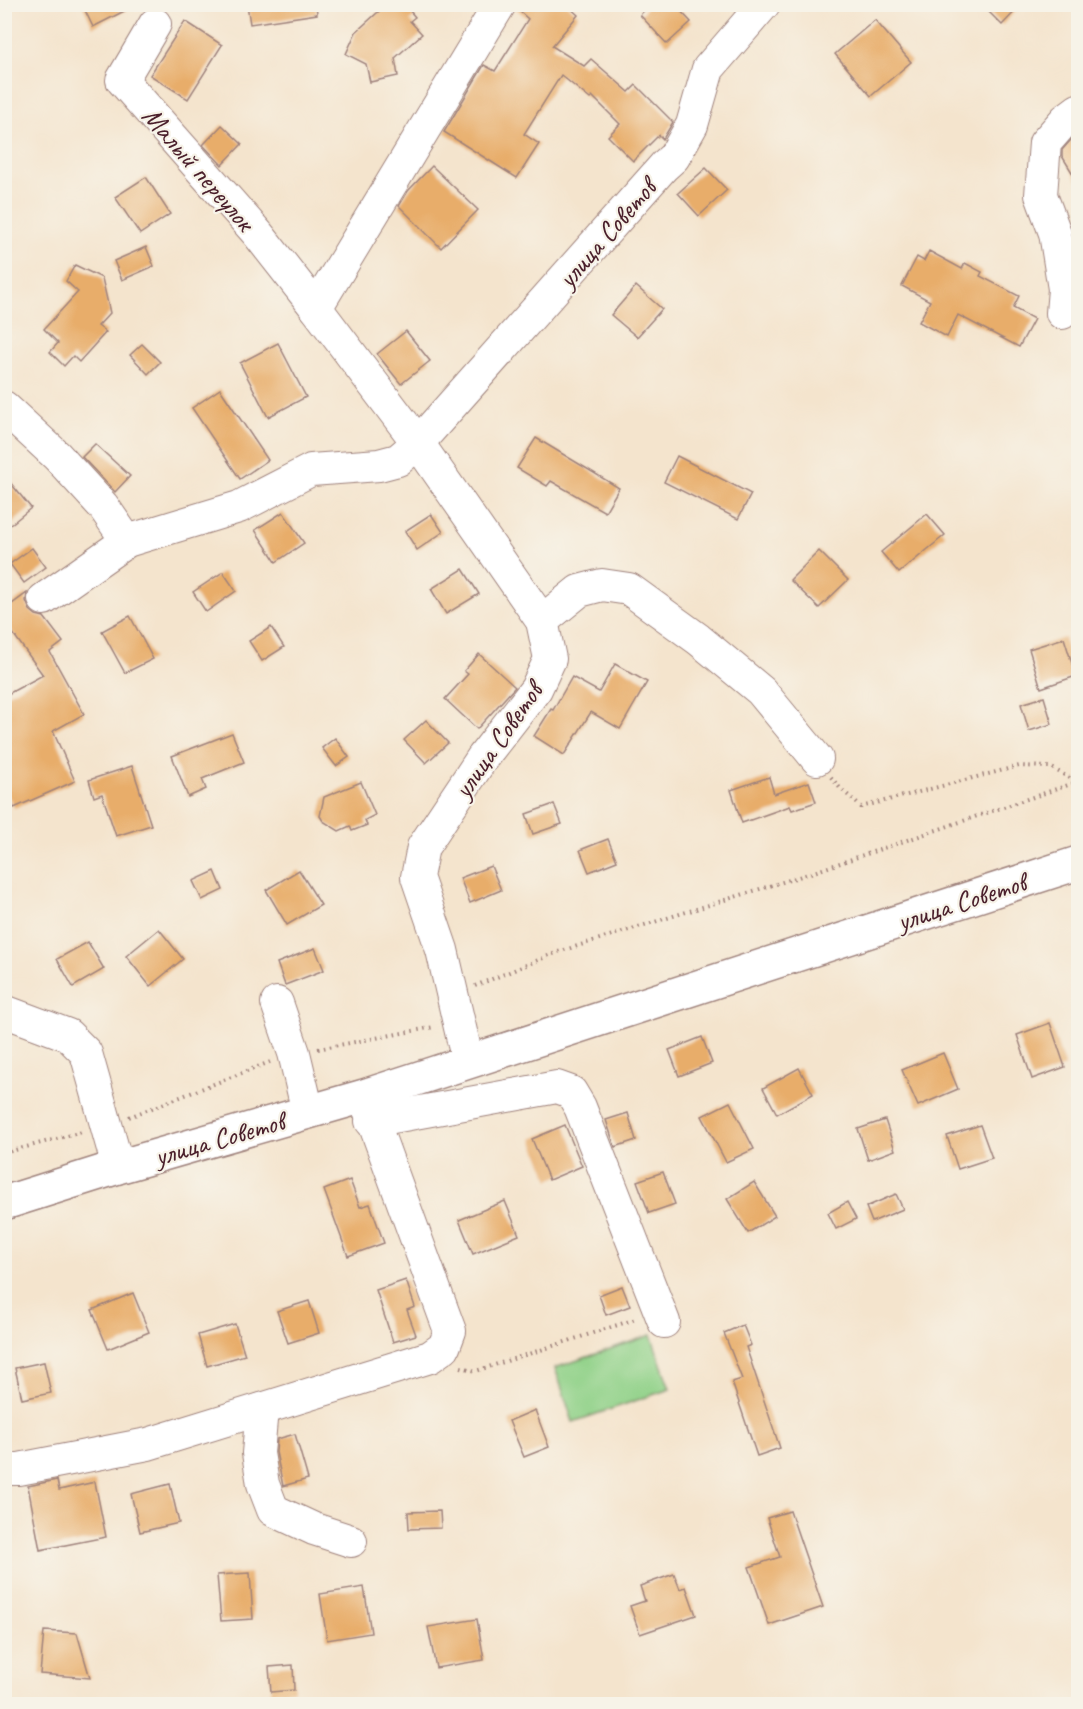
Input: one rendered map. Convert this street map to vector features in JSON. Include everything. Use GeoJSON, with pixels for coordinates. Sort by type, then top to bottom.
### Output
{"type":"FeatureCollection","features":[{"type":"Feature","properties":{"kind":"main road","name":"улица Советов"},"geometry":{"type":"LineString","coordinates":[[4,1203],[118,1167],[309,1112],[368,1108],[468,1062],[1078,863]]}},
{"type":"Feature","properties":{"kind":"street"},"geometry":{"type":"LineString","coordinates":[[316,308],[500,4]]}},
{"type":"Feature","properties":{"kind":"street","name":"улица Советов"},"geometry":{"type":"LineString","coordinates":[[44,598],[127,541],[239,507],[311,470],[379,465],[398,460],[418,443],[663,166],[674,158],[692,125],[708,69],[764,4]]}},
{"type":"Feature","properties":{"kind":"street","name":"Малый переулок"},"geometry":{"type":"LineString","coordinates":[[155,24],[122,80],[258,234],[316,308]]}},
{"type":"Feature","properties":{"kind":"street"},"geometry":{"type":"LineString","coordinates":[[1062,313],[1064,289],[1055,233],[1041,195],[1045,143],[1066,119],[1078,110]]}},
{"type":"Feature","properties":{"kind":"street","name":"улица Советов"},"geometry":{"type":"LineString","coordinates":[[316,308],[418,443],[542,621],[550,659],[536,689],[483,757],[423,847],[417,877],[441,950],[468,1062]]}},
{"type":"Feature","properties":{"kind":"street"},"geometry":{"type":"LineString","coordinates":[[4,406],[57,456],[103,506],[127,541]]}},
{"type":"Feature","properties":{"kind":"street"},"geometry":{"type":"LineString","coordinates":[[542,621],[579,591],[602,585],[629,589],[698,639],[761,691],[817,759]]}},
{"type":"Feature","properties":{"kind":"street"},"geometry":{"type":"LineString","coordinates":[[277,1003],[294,1053],[309,1112]]}},
{"type":"Feature","properties":{"kind":"street"},"geometry":{"type":"LineString","coordinates":[[4,1011],[68,1035],[86,1053],[118,1167]]}},
{"type":"Feature","properties":{"kind":"street"},"geometry":{"type":"LineString","coordinates":[[4,1469],[19,1469],[148,1444],[430,1357],[444,1347],[450,1331],[368,1108],[557,1087],[571,1092],[580,1107],[662,1317]]}},
{"type":"Feature","properties":{"kind":"street"},"geometry":{"type":"LineString","coordinates":[[262,1409],[258,1453],[263,1484],[273,1510],[314,1529],[351,1541]]}},
{"type":"Feature","properties":{"kind":"path"},"geometry":{"type":"LineString","coordinates":[[817,759],[840,788],[861,807],[1019,766],[1050,767],[1078,784]]}},
{"type":"Feature","properties":{"kind":"path"},"geometry":{"type":"LineString","coordinates":[[4,1153],[107,1125],[294,1053],[456,1009],[558,952],[805,875],[1078,784]]}},
{"type":"Feature","properties":{"kind":"path"},"geometry":{"type":"LineString","coordinates":[[430,1357],[476,1371],[662,1317]]}},
{"type":"Feature","properties":{"kind":"green space"},"geometry":{"type":"Polygon","coordinates":[[[651,1335],[670,1389],[573,1422],[555,1368],[651,1335]]]}},
{"type":"Feature","properties":{"kind":"building"},"geometry":{"type":"Polygon","coordinates":[[[82,4],[138,4],[93,27],[82,4]]]}},
{"type":"Feature","properties":{"kind":"building"},"geometry":{"type":"Polygon","coordinates":[[[247,4],[316,4],[317,14],[250,24],[247,4]]]}},
{"type":"Feature","properties":{"kind":"building"},"geometry":{"type":"Polygon","coordinates":[[[387,4],[404,4],[415,17],[410,21],[422,34],[395,58],[398,76],[370,82],[366,64],[346,54],[356,32],[387,4]]]}},
{"type":"Feature","properties":{"kind":"building"},"geometry":{"type":"Polygon","coordinates":[[[518,4],[566,4],[578,15],[552,46],[584,66],[591,59],[629,92],[636,85],[673,122],[663,139],[659,135],[633,161],[608,136],[620,124],[592,96],[590,99],[561,75],[524,134],[539,144],[517,178],[444,132],[484,65],[495,71],[528,19],[517,9],[518,4]]]}},
{"type":"Feature","properties":{"kind":"building"},"geometry":{"type":"Polygon","coordinates":[[[650,4],[674,4],[691,22],[667,44],[640,15],[650,4]]]}},
{"type":"Feature","properties":{"kind":"building"},"geometry":{"type":"Polygon","coordinates":[[[981,4],[1022,4],[1002,25],[981,4]]]}},
{"type":"Feature","properties":{"kind":"building"},"geometry":{"type":"Polygon","coordinates":[[[875,20],[911,62],[871,96],[835,54],[875,20]]]}},
{"type":"Feature","properties":{"kind":"building"},"geometry":{"type":"Polygon","coordinates":[[[185,21],[222,45],[188,99],[150,75],[185,21]]]}},
{"type":"Feature","properties":{"kind":"building"},"geometry":{"type":"Polygon","coordinates":[[[222,125],[242,144],[222,165],[203,145],[222,125]]]}},
{"type":"Feature","properties":{"kind":"building"},"geometry":{"type":"Polygon","coordinates":[[[1078,132],[1078,182],[1062,156],[1062,150],[1078,132]]]}},
{"type":"Feature","properties":{"kind":"building"},"geometry":{"type":"Polygon","coordinates":[[[432,166],[478,210],[441,248],[399,206],[408,191],[432,166]]]}},
{"type":"Feature","properties":{"kind":"building"},"geometry":{"type":"Polygon","coordinates":[[[706,168],[727,190],[699,216],[678,193],[706,168]]]}},
{"type":"Feature","properties":{"kind":"building"},"geometry":{"type":"Polygon","coordinates":[[[146,177],[170,214],[140,234],[115,197],[146,177]]]}},
{"type":"Feature","properties":{"kind":"building"},"geometry":{"type":"Polygon","coordinates":[[[146,247],[154,266],[122,280],[114,261],[146,247]]]}},
{"type":"Feature","properties":{"kind":"building"},"geometry":{"type":"Polygon","coordinates":[[[929,251],[962,269],[965,263],[982,272],[980,276],[1019,296],[1013,308],[1034,319],[1019,347],[958,315],[947,337],[919,322],[930,301],[902,286],[917,257],[924,261],[929,251]]]}},
{"type":"Feature","properties":{"kind":"building"},"geometry":{"type":"Polygon","coordinates":[[[75,265],[102,278],[110,313],[98,326],[106,332],[79,362],[73,356],[64,366],[50,352],[58,343],[44,329],[78,292],[66,281],[75,265]]]}},
{"type":"Feature","properties":{"kind":"building"},"geometry":{"type":"Polygon","coordinates":[[[636,286],[662,309],[637,337],[611,315],[636,286]]]}},
{"type":"Feature","properties":{"kind":"building"},"geometry":{"type":"Polygon","coordinates":[[[406,331],[430,361],[401,384],[377,354],[406,331]]]}},
{"type":"Feature","properties":{"kind":"building"},"geometry":{"type":"Polygon","coordinates":[[[278,343],[306,397],[268,417],[240,363],[278,343]]]}},
{"type":"Feature","properties":{"kind":"building"},"geometry":{"type":"Polygon","coordinates":[[[142,344],[160,362],[148,374],[130,355],[142,344]]]}},
{"type":"Feature","properties":{"kind":"building"},"geometry":{"type":"Polygon","coordinates":[[[220,389],[268,460],[240,479],[192,408],[220,389]]]}},
{"type":"Feature","properties":{"kind":"building"},"geometry":{"type":"Polygon","coordinates":[[[536,438],[619,488],[605,512],[551,481],[547,486],[517,468],[536,438]]]}},
{"type":"Feature","properties":{"kind":"building"},"geometry":{"type":"Polygon","coordinates":[[[95,444],[130,476],[115,492],[82,457],[95,444]]]}},
{"type":"Feature","properties":{"kind":"building"},"geometry":{"type":"Polygon","coordinates":[[[677,456],[751,494],[738,519],[664,482],[677,456]]]}},
{"type":"Feature","properties":{"kind":"building"},"geometry":{"type":"Polygon","coordinates":[[[4,475],[31,508],[4,530],[4,475]]]}},
{"type":"Feature","properties":{"kind":"building"},"geometry":{"type":"Polygon","coordinates":[[[283,512],[304,543],[276,562],[255,530],[283,512]]]}},
{"type":"Feature","properties":{"kind":"building"},"geometry":{"type":"Polygon","coordinates":[[[431,514],[443,532],[417,550],[405,531],[431,514]]]}},
{"type":"Feature","properties":{"kind":"building"},"geometry":{"type":"Polygon","coordinates":[[[927,514],[945,535],[899,573],[881,552],[927,514]]]}},
{"type":"Feature","properties":{"kind":"building"},"geometry":{"type":"Polygon","coordinates":[[[32,548],[46,567],[24,583],[10,564],[32,548]]]}},
{"type":"Feature","properties":{"kind":"building"},"geometry":{"type":"Polygon","coordinates":[[[819,551],[848,580],[819,608],[790,580],[819,551]]]}},
{"type":"Feature","properties":{"kind":"building"},"geometry":{"type":"Polygon","coordinates":[[[463,569],[479,594],[446,614],[431,589],[463,569]]]}},
{"type":"Feature","properties":{"kind":"building"},"geometry":{"type":"Polygon","coordinates":[[[223,572],[236,591],[206,612],[193,592],[223,572]]]}},
{"type":"Feature","properties":{"kind":"building"},"geometry":{"type":"Polygon","coordinates":[[[27,593],[26,601],[30,610],[44,617],[63,642],[50,652],[84,714],[53,731],[75,781],[14,808],[4,787],[4,696],[43,675],[4,621],[4,610],[27,593]]]}},
{"type":"Feature","properties":{"kind":"building"},"geometry":{"type":"Polygon","coordinates":[[[130,616],[153,659],[125,673],[102,631],[130,616]]]}},
{"type":"Feature","properties":{"kind":"building"},"geometry":{"type":"Polygon","coordinates":[[[271,627],[284,647],[262,661],[249,641],[271,627]]]}},
{"type":"Feature","properties":{"kind":"building"},"geometry":{"type":"Polygon","coordinates":[[[1064,638],[1076,676],[1041,688],[1029,649],[1064,638]]]}},
{"type":"Feature","properties":{"kind":"building"},"geometry":{"type":"Polygon","coordinates":[[[479,654],[515,687],[477,729],[445,699],[468,674],[464,671],[479,654]]]}},
{"type":"Feature","properties":{"kind":"building"},"geometry":{"type":"Polygon","coordinates":[[[615,664],[647,682],[620,729],[591,712],[564,755],[534,736],[551,709],[553,710],[572,677],[599,692],[615,664]]]}},
{"type":"Feature","properties":{"kind":"building"},"geometry":{"type":"Polygon","coordinates":[[[1044,697],[1052,724],[1029,731],[1021,704],[1044,697]]]}},
{"type":"Feature","properties":{"kind":"building"},"geometry":{"type":"Polygon","coordinates":[[[426,720],[448,743],[426,763],[404,740],[426,720]]]}},
{"type":"Feature","properties":{"kind":"building"},"geometry":{"type":"Polygon","coordinates":[[[232,733],[244,762],[202,779],[206,789],[188,797],[172,756],[232,733]]]}},
{"type":"Feature","properties":{"kind":"building"},"geometry":{"type":"Polygon","coordinates":[[[335,738],[349,757],[336,766],[322,748],[335,738]]]}},
{"type":"Feature","properties":{"kind":"building"},"geometry":{"type":"Polygon","coordinates":[[[132,766],[151,825],[116,836],[102,794],[94,797],[89,780],[132,766]]]}},
{"type":"Feature","properties":{"kind":"building"},"geometry":{"type":"Polygon","coordinates":[[[769,777],[774,794],[809,782],[816,802],[792,810],[790,806],[742,823],[731,790],[769,777]]]}},
{"type":"Feature","properties":{"kind":"building"},"geometry":{"type":"Polygon","coordinates":[[[361,782],[375,815],[365,820],[367,825],[352,831],[350,826],[339,831],[323,821],[320,816],[324,797],[361,782]]]}},
{"type":"Feature","properties":{"kind":"building"},"geometry":{"type":"Polygon","coordinates":[[[554,804],[562,824],[533,834],[526,814],[554,804]]]}},
{"type":"Feature","properties":{"kind":"building"},"geometry":{"type":"Polygon","coordinates":[[[608,839],[617,861],[589,872],[580,850],[608,839]]]}},
{"type":"Feature","properties":{"kind":"building"},"geometry":{"type":"Polygon","coordinates":[[[491,866],[501,890],[470,903],[460,878],[491,866]]]}},
{"type":"Feature","properties":{"kind":"building"},"geometry":{"type":"Polygon","coordinates":[[[299,870],[321,905],[287,925],[266,890],[299,870]]]}},
{"type":"Feature","properties":{"kind":"building"},"geometry":{"type":"Polygon","coordinates":[[[215,871],[223,890],[202,900],[193,881],[215,871]]]}},
{"type":"Feature","properties":{"kind":"building"},"geometry":{"type":"Polygon","coordinates":[[[159,929],[183,959],[150,986],[126,956],[159,929]]]}},
{"type":"Feature","properties":{"kind":"building"},"geometry":{"type":"Polygon","coordinates":[[[88,942],[104,969],[73,987],[57,959],[88,942]]]}},
{"type":"Feature","properties":{"kind":"building"},"geometry":{"type":"Polygon","coordinates":[[[315,948],[324,970],[285,985],[277,963],[315,948]]]}},
{"type":"Feature","properties":{"kind":"building"},"geometry":{"type":"Polygon","coordinates":[[[1050,1023],[1065,1067],[1032,1079],[1017,1035],[1050,1023]]]}},
{"type":"Feature","properties":{"kind":"building"},"geometry":{"type":"Polygon","coordinates":[[[702,1037],[712,1063],[679,1076],[669,1050],[702,1037]]]}},
{"type":"Feature","properties":{"kind":"building"},"geometry":{"type":"Polygon","coordinates":[[[943,1053],[958,1089],[918,1106],[902,1070],[943,1053]]]}},
{"type":"Feature","properties":{"kind":"building"},"geometry":{"type":"Polygon","coordinates":[[[799,1068],[813,1094],[777,1114],[763,1088],[799,1068]]]}},
{"type":"Feature","properties":{"kind":"building"},"geometry":{"type":"Polygon","coordinates":[[[730,1102],[754,1149],[726,1162],[702,1116],[730,1102]]]}},
{"type":"Feature","properties":{"kind":"building"},"geometry":{"type":"Polygon","coordinates":[[[628,1113],[636,1140],[615,1147],[606,1120],[628,1113]]]}},
{"type":"Feature","properties":{"kind":"building"},"geometry":{"type":"Polygon","coordinates":[[[885,1120],[895,1150],[868,1160],[858,1129],[885,1120]]]}},
{"type":"Feature","properties":{"kind":"building"},"geometry":{"type":"Polygon","coordinates":[[[565,1125],[582,1166],[549,1180],[532,1139],[565,1125]]]}},
{"type":"Feature","properties":{"kind":"building"},"geometry":{"type":"Polygon","coordinates":[[[980,1125],[992,1158],[958,1169],[947,1136],[980,1125]]]}},
{"type":"Feature","properties":{"kind":"building"},"geometry":{"type":"Polygon","coordinates":[[[663,1172],[675,1204],[649,1213],[637,1181],[663,1172]]]}},
{"type":"Feature","properties":{"kind":"building"},"geometry":{"type":"Polygon","coordinates":[[[350,1180],[360,1207],[370,1204],[384,1243],[348,1256],[324,1190],[350,1180]]]}},
{"type":"Feature","properties":{"kind":"building"},"geometry":{"type":"Polygon","coordinates":[[[754,1182],[775,1216],[748,1233],[727,1199],[754,1182]]]}},
{"type":"Feature","properties":{"kind":"building"},"geometry":{"type":"Polygon","coordinates":[[[896,1194],[903,1209],[872,1222],[866,1207],[896,1194]]]}},
{"type":"Feature","properties":{"kind":"building"},"geometry":{"type":"Polygon","coordinates":[[[505,1201],[519,1235],[473,1254],[459,1220],[505,1201]]]}},
{"type":"Feature","properties":{"kind":"building"},"geometry":{"type":"Polygon","coordinates":[[[847,1202],[856,1219],[836,1229],[828,1213],[847,1202]]]}},
{"type":"Feature","properties":{"kind":"building"},"geometry":{"type":"Polygon","coordinates":[[[406,1280],[415,1307],[407,1310],[416,1335],[393,1342],[376,1290],[406,1280]]]}},
{"type":"Feature","properties":{"kind":"building"},"geometry":{"type":"Polygon","coordinates":[[[622,1286],[630,1306],[606,1315],[599,1295],[622,1286]]]}},
{"type":"Feature","properties":{"kind":"building"},"geometry":{"type":"Polygon","coordinates":[[[133,1293],[149,1332],[108,1349],[92,1310],[133,1293]]]}},
{"type":"Feature","properties":{"kind":"building"},"geometry":{"type":"Polygon","coordinates":[[[309,1301],[319,1333],[288,1343],[277,1311],[309,1301]]]}},
{"type":"Feature","properties":{"kind":"building"},"geometry":{"type":"Polygon","coordinates":[[[235,1324],[245,1355],[207,1366],[198,1335],[235,1324]]]}},
{"type":"Feature","properties":{"kind":"building"},"geometry":{"type":"Polygon","coordinates":[[[743,1325],[751,1345],[746,1347],[780,1448],[757,1456],[732,1382],[742,1379],[724,1333],[743,1325]]]}},
{"type":"Feature","properties":{"kind":"building"},"geometry":{"type":"Polygon","coordinates":[[[44,1362],[51,1393],[22,1399],[15,1368],[44,1362]]]}},
{"type":"Feature","properties":{"kind":"building"},"geometry":{"type":"Polygon","coordinates":[[[535,1410],[549,1447],[524,1457],[509,1421],[535,1410]]]}},
{"type":"Feature","properties":{"kind":"building"},"geometry":{"type":"Polygon","coordinates":[[[295,1434],[308,1479],[283,1486],[276,1452],[277,1439],[295,1434]]]}},
{"type":"Feature","properties":{"kind":"building"},"geometry":{"type":"Polygon","coordinates":[[[57,1480],[59,1490],[95,1482],[106,1537],[40,1550],[28,1486],[57,1480]]]}},
{"type":"Feature","properties":{"kind":"building"},"geometry":{"type":"Polygon","coordinates":[[[170,1484],[179,1523],[140,1532],[131,1494],[170,1484]]]}},
{"type":"Feature","properties":{"kind":"building"},"geometry":{"type":"Polygon","coordinates":[[[440,1511],[441,1528],[409,1529],[408,1512],[440,1511]]]}},
{"type":"Feature","properties":{"kind":"building"},"geometry":{"type":"Polygon","coordinates":[[[790,1511],[823,1607],[769,1625],[749,1567],[780,1557],[767,1518],[790,1511]]]}},
{"type":"Feature","properties":{"kind":"building"},"geometry":{"type":"Polygon","coordinates":[[[250,1573],[253,1619],[221,1621],[217,1575],[250,1573]]]}},
{"type":"Feature","properties":{"kind":"building"},"geometry":{"type":"Polygon","coordinates":[[[674,1574],[680,1589],[686,1587],[696,1615],[640,1634],[630,1606],[645,1601],[640,1586],[674,1574]]]}},
{"type":"Feature","properties":{"kind":"building"},"geometry":{"type":"Polygon","coordinates":[[[364,1587],[371,1633],[327,1640],[320,1594],[364,1587]]]}},
{"type":"Feature","properties":{"kind":"building"},"geometry":{"type":"Polygon","coordinates":[[[477,1619],[484,1660],[436,1668],[428,1627],[477,1619]]]}},
{"type":"Feature","properties":{"kind":"building"},"geometry":{"type":"Polygon","coordinates":[[[44,1631],[77,1633],[90,1678],[40,1674],[44,1631]]]}},
{"type":"Feature","properties":{"kind":"building"},"geometry":{"type":"Polygon","coordinates":[[[293,1665],[294,1690],[271,1692],[269,1667],[293,1665]]]}}]}
